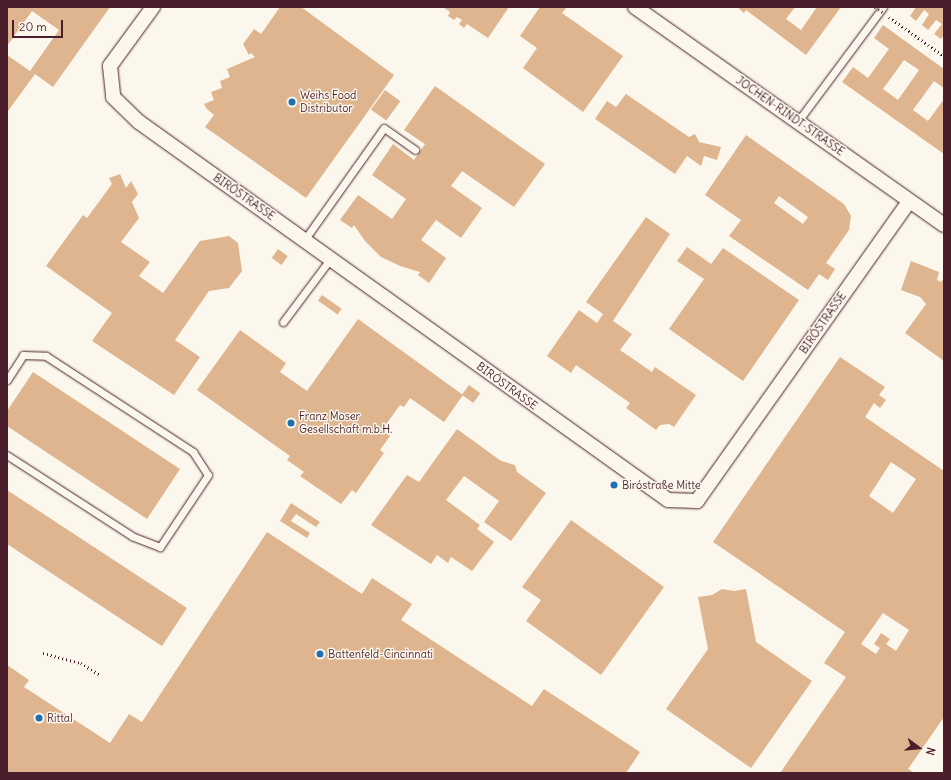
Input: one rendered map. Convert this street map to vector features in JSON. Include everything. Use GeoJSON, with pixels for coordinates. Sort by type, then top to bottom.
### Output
{"type":"FeatureCollection","features":[{"type":"Feature","properties":{"kind":"street","name":"BIRÓSTRASSE"},"geometry":{"type":"LineString","coordinates":[[153,7],[110,66],[113,97],[139,122],[668,500],[697,500],[909,202]]}},
{"type":"Feature","properties":{"kind":"street","name":"JOCHEN-RINDT-STRASSE"},"geometry":{"type":"LineString","coordinates":[[635,7],[798,121],[909,202],[944,225]]}},
{"type":"Feature","properties":{"kind":"lane"},"geometry":{"type":"LineString","coordinates":[[798,121],[884,10]]}},
{"type":"Feature","properties":{"kind":"lane"},"geometry":{"type":"LineString","coordinates":[[305,240],[384,128],[415,150]]}},
{"type":"Feature","properties":{"kind":"lane"},"geometry":{"type":"LineString","coordinates":[[283,322],[331,258]]}},
{"type":"Feature","properties":{"kind":"lane"},"geometry":{"type":"LineString","coordinates":[[7,380],[23,355],[46,356],[193,452],[208,475],[160,547],[132,536],[7,455]]}},
{"type":"Feature","properties":{"kind":"path"},"geometry":{"type":"LineString","coordinates":[[875,7],[884,10]]}},
{"type":"Feature","properties":{"kind":"path"},"geometry":{"type":"LineString","coordinates":[[889,16],[944,56]]}},
{"type":"Feature","properties":{"kind":"path"},"geometry":{"type":"LineString","coordinates":[[43,653],[81,663],[100,675]]}},
{"type":"Feature","properties":{"kind":"building"},"geometry":{"type":"Polygon","coordinates":[[[7,7],[110,7],[53,87],[35,74],[8,111],[7,55],[30,71],[59,30],[32,11],[7,46],[7,7]]]}},
{"type":"Feature","properties":{"kind":"building","name":"Weihs Food Distributor"},"geometry":{"type":"Polygon","coordinates":[[[280,7],[301,7],[394,75],[306,198],[205,127],[214,115],[204,104],[214,100],[211,92],[222,88],[220,81],[230,77],[227,69],[255,57],[251,53],[249,55],[243,44],[254,29],[261,34],[280,7]]]}},
{"type":"Feature","properties":{"kind":"building"},"geometry":{"type":"Polygon","coordinates":[[[443,7],[509,7],[488,38],[467,24],[464,28],[459,24],[462,20],[457,17],[454,20],[448,16],[450,12],[443,7]]]}},
{"type":"Feature","properties":{"kind":"building"},"geometry":{"type":"Polygon","coordinates":[[[540,7],[567,7],[562,13],[623,56],[583,112],[523,68],[537,48],[520,36],[540,7]]]}},
{"type":"Feature","properties":{"kind":"building"},"geometry":{"type":"Polygon","coordinates":[[[737,7],[795,7],[786,19],[801,30],[817,7],[841,7],[806,55],[746,10],[744,13],[737,7]]]}},
{"type":"Feature","properties":{"kind":"building"},"geometry":{"type":"Polygon","coordinates":[[[916,7],[944,7],[944,35],[941,39],[934,34],[942,24],[936,20],[928,30],[922,25],[929,14],[924,10],[916,21],[910,16],[916,7]]]}},
{"type":"Feature","properties":{"kind":"building"},"geometry":{"type":"Polygon","coordinates":[[[883,25],[944,69],[944,88],[934,81],[913,110],[928,121],[944,99],[944,154],[842,82],[853,67],[868,78],[889,49],[874,38],[883,25]],[[904,60],[883,89],[898,100],[919,70],[904,60]]]}},
{"type":"Feature","properties":{"kind":"building"},"geometry":{"type":"Polygon","coordinates":[[[435,86],[545,164],[514,207],[462,171],[451,186],[482,208],[461,238],[436,220],[421,240],[446,258],[429,283],[418,275],[420,272],[400,266],[381,257],[365,241],[354,225],[352,228],[340,220],[358,195],[392,219],[406,199],[372,175],[393,144],[414,160],[425,144],[404,130],[435,86]]]}},
{"type":"Feature","properties":{"kind":"building"},"geometry":{"type":"Polygon","coordinates":[[[385,90],[400,101],[386,121],[371,109],[385,90]]]}},
{"type":"Feature","properties":{"kind":"building"},"geometry":{"type":"Polygon","coordinates":[[[626,94],[689,137],[695,134],[699,142],[721,147],[717,160],[704,156],[701,166],[687,156],[675,174],[595,119],[607,101],[616,107],[626,94]]]}},
{"type":"Feature","properties":{"kind":"building"},"geometry":{"type":"Polygon","coordinates":[[[746,135],[844,204],[851,216],[849,230],[826,263],[835,269],[828,280],[819,274],[808,290],[729,236],[741,220],[705,195],[746,135]],[[779,196],[774,203],[803,224],[808,217],[779,196]]]}},
{"type":"Feature","properties":{"kind":"building"},"geometry":{"type":"Polygon","coordinates":[[[120,174],[126,188],[131,181],[138,194],[132,202],[139,218],[121,242],[150,262],[139,276],[163,293],[200,241],[229,236],[238,243],[242,271],[229,288],[209,291],[175,340],[200,357],[174,395],[92,341],[112,313],[46,266],[83,215],[87,218],[112,184],[109,178],[120,174]]]}},
{"type":"Feature","properties":{"kind":"building"},"geometry":{"type":"Polygon","coordinates":[[[646,217],[670,234],[613,321],[632,334],[620,350],[652,372],[655,367],[696,395],[674,427],[669,424],[660,425],[656,430],[626,408],[630,403],[576,365],[571,373],[547,356],[579,310],[597,323],[603,314],[586,302],[646,217]]]}},
{"type":"Feature","properties":{"kind":"building"},"geometry":{"type":"Polygon","coordinates":[[[687,247],[711,264],[723,248],[799,300],[743,381],[669,329],[704,279],[677,261],[687,247]]]}},
{"type":"Feature","properties":{"kind":"building"},"geometry":{"type":"Polygon","coordinates":[[[278,249],[288,256],[282,265],[272,258],[278,249]]]}},
{"type":"Feature","properties":{"kind":"building"},"geometry":{"type":"Polygon","coordinates":[[[911,261],[939,272],[937,280],[941,282],[944,278],[944,361],[905,333],[926,304],[920,297],[901,290],[911,261]]]}},
{"type":"Feature","properties":{"kind":"building"},"geometry":{"type":"Polygon","coordinates":[[[322,295],[342,309],[338,314],[318,301],[322,295]]]}},
{"type":"Feature","properties":{"kind":"building"},"geometry":{"type":"Polygon","coordinates":[[[358,319],[463,395],[444,422],[410,398],[404,407],[400,405],[382,430],[390,436],[380,450],[384,453],[356,493],[352,490],[341,504],[300,476],[304,472],[287,460],[290,456],[197,390],[240,330],[286,363],[280,372],[307,391],[358,319]]]}},
{"type":"Feature","properties":{"kind":"building"},"geometry":{"type":"Polygon","coordinates":[[[840,357],[885,387],[879,395],[886,400],[880,408],[874,403],[865,417],[944,471],[944,717],[908,769],[915,773],[780,773],[846,677],[824,663],[845,632],[713,542],[840,357]],[[891,462],[869,496],[893,513],[916,479],[891,462]],[[883,613],[861,644],[876,654],[880,648],[874,644],[881,633],[890,639],[886,644],[896,651],[909,630],[883,613]]]}},
{"type":"Feature","properties":{"kind":"building"},"geometry":{"type":"Polygon","coordinates":[[[33,372],[180,469],[147,519],[7,426],[7,411],[33,372]]]}},
{"type":"Feature","properties":{"kind":"building"},"geometry":{"type":"Polygon","coordinates":[[[469,385],[480,393],[473,403],[462,395],[469,385]]]}},
{"type":"Feature","properties":{"kind":"building"},"geometry":{"type":"Polygon","coordinates":[[[457,429],[501,461],[515,465],[517,472],[546,493],[511,541],[484,522],[499,501],[464,476],[446,500],[480,525],[477,529],[494,542],[472,571],[451,557],[448,563],[437,555],[431,564],[371,525],[407,475],[419,482],[457,429]]]}},
{"type":"Feature","properties":{"kind":"building"},"geometry":{"type":"Polygon","coordinates":[[[7,490],[187,608],[162,646],[7,544],[7,490]]]}},
{"type":"Feature","properties":{"kind":"building"},"geometry":{"type":"Polygon","coordinates":[[[291,503],[320,522],[316,527],[296,514],[291,521],[310,533],[307,538],[280,521],[291,503]]]}},
{"type":"Feature","properties":{"kind":"building"},"geometry":{"type":"Polygon","coordinates":[[[571,520],[664,587],[601,675],[526,621],[541,600],[522,587],[571,520]]]}},
{"type":"Feature","properties":{"kind":"building","name":"Battenfeld-Cincinnati"},"geometry":{"type":"Polygon","coordinates":[[[267,532],[362,594],[372,578],[412,604],[401,620],[532,706],[544,689],[640,752],[626,773],[7,773],[7,665],[29,680],[24,687],[110,743],[129,714],[142,722],[267,532]]]}},
{"type":"Feature","properties":{"kind":"building"},"geometry":{"type":"Polygon","coordinates":[[[722,589],[734,591],[746,589],[756,642],[812,681],[751,768],[666,709],[708,649],[698,597],[712,595],[722,589]]]}},
{"type":"Feature","properties":{"kind":"place","name":"Weihs Food Distributor"},"geometry":{"type":"Point","coordinates":[292,102]}},
{"type":"Feature","properties":{"kind":"place","name":"Franz Moser Gesellschaft m.b.H."},"geometry":{"type":"Point","coordinates":[291,423]}},
{"type":"Feature","properties":{"kind":"place","name":"Biróstraße Mitte"},"geometry":{"type":"Point","coordinates":[614,485]}},
{"type":"Feature","properties":{"kind":"place","name":"Battenfeld-Cincinnati"},"geometry":{"type":"Point","coordinates":[320,654]}},
{"type":"Feature","properties":{"kind":"place","name":"Rittal"},"geometry":{"type":"Point","coordinates":[39,718]}}]}
